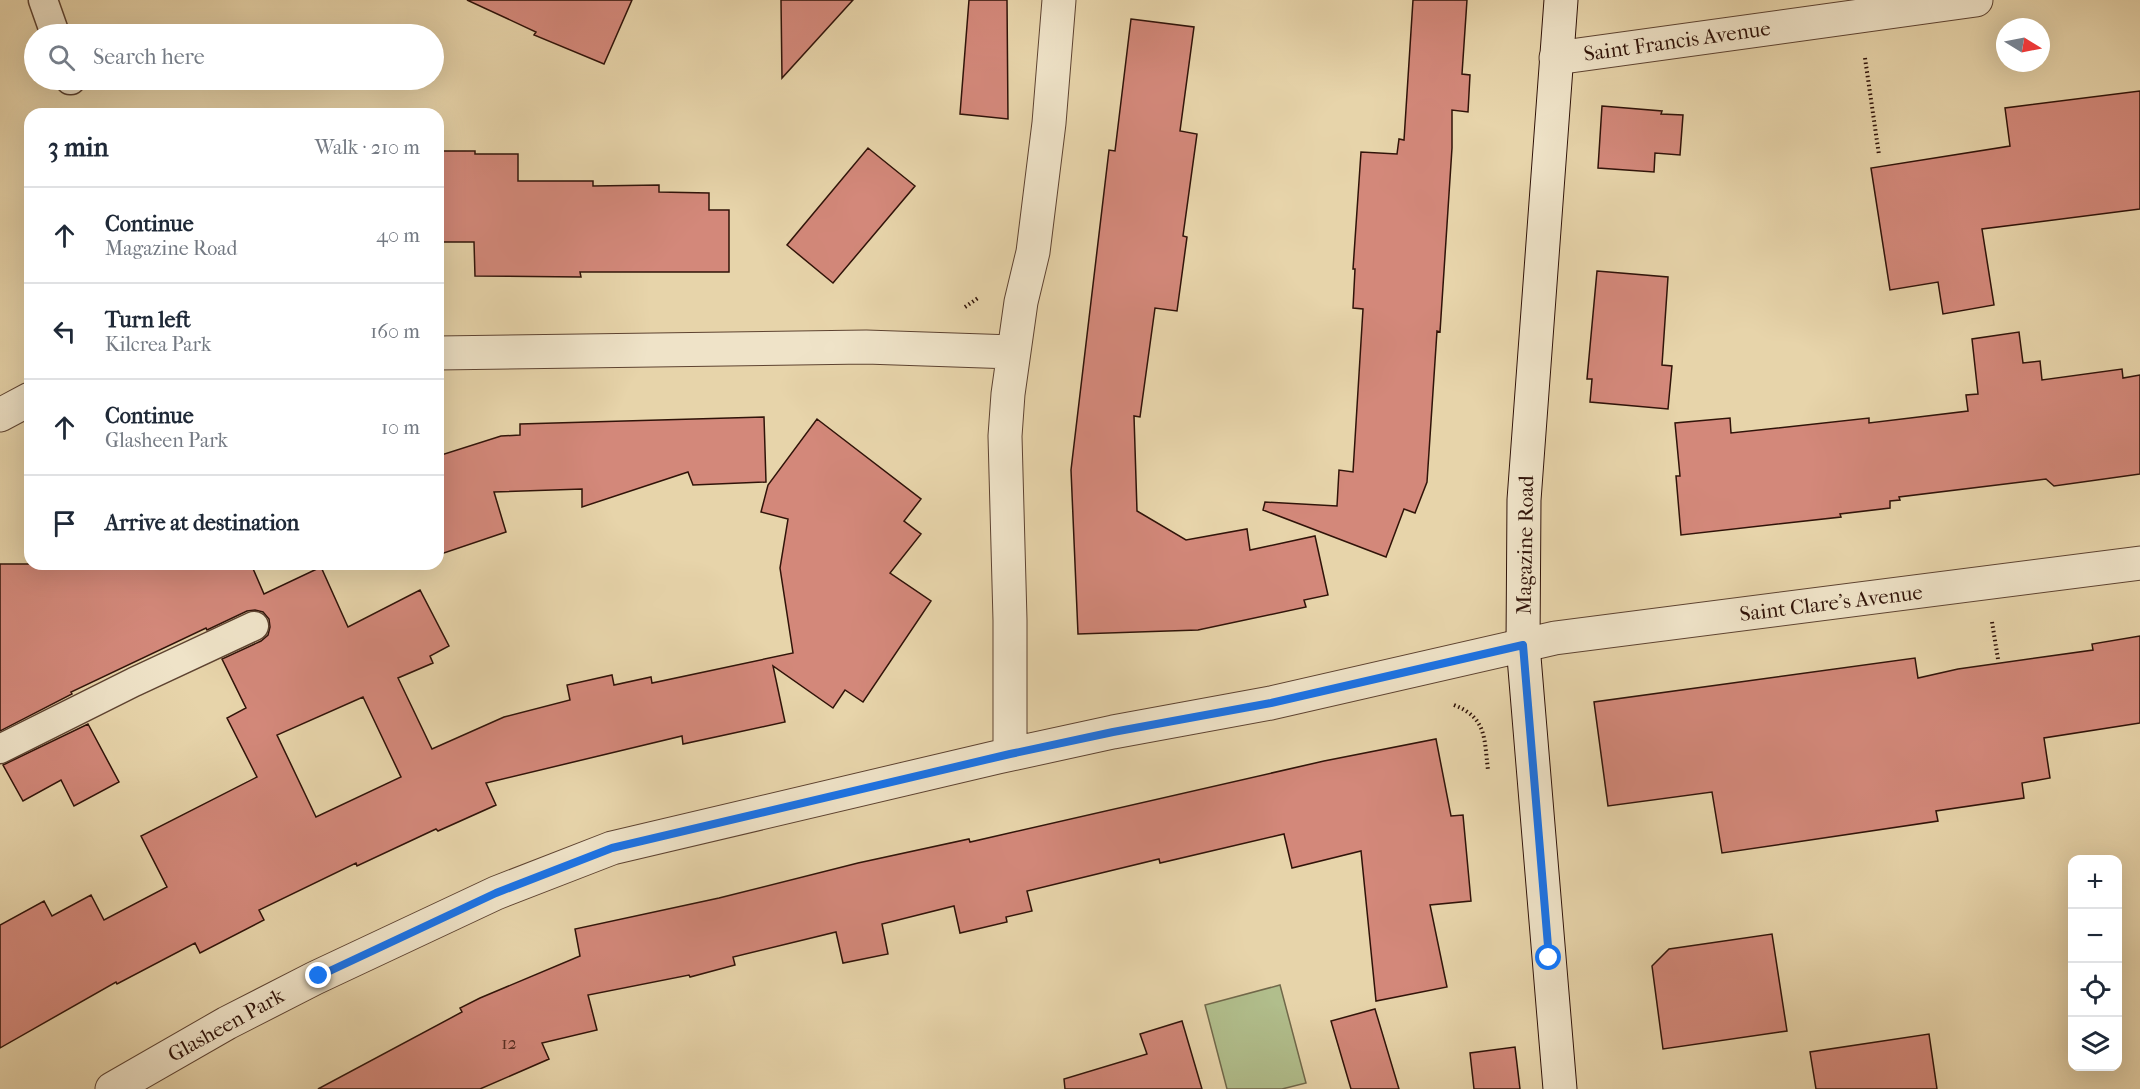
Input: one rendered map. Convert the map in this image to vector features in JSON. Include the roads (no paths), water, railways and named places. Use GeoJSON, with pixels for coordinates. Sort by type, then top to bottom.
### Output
{"type":"FeatureCollection","features":[{"type":"Feature","properties":{"kind":"street"},"geometry":{"type":"LineString","coordinates":[[1010,754],[1010,620],[1005,436],[1012,352],[1021,302],[1034,252],[1049,123],[1059,0]]}},
{"type":"Feature","properties":{"kind":"street","name":"Magazine Road"},"geometry":{"type":"LineString","coordinates":[[1560,1089],[1523,645],[1524,500],[1561,0]]}},
{"type":"Feature","properties":{"kind":"street","name":"Saint Francis Avenue"},"geometry":{"type":"LineString","coordinates":[[1556,58],[1976,0]]}},
{"type":"Feature","properties":{"kind":"street"},"geometry":{"type":"LineString","coordinates":[[444,353],[866,346],[1012,352]]}},
{"type":"Feature","properties":{"kind":"street"},"geometry":{"type":"LineString","coordinates":[[0,415],[24,402]]}},
{"type":"Feature","properties":{"kind":"street","name":"Saint Clare's Avenue"},"geometry":{"type":"LineString","coordinates":[[1010,754],[1113,732],[1271,703],[1555,638],[2140,563]]}},
{"type":"Feature","properties":{"kind":"street","name":"Glasheen Park"},"geometry":{"type":"LineString","coordinates":[[112,1089],[227,1023],[315,978],[496,893],[612,848],[1010,754]]}},
{"type":"Feature","properties":{"kind":"lane"},"geometry":{"type":"LineString","coordinates":[[44,0],[52,24]]}},
{"type":"Feature","properties":{"kind":"lane"},"geometry":{"type":"LineString","coordinates":[[0,749],[134,682],[254,626]]}}]}
